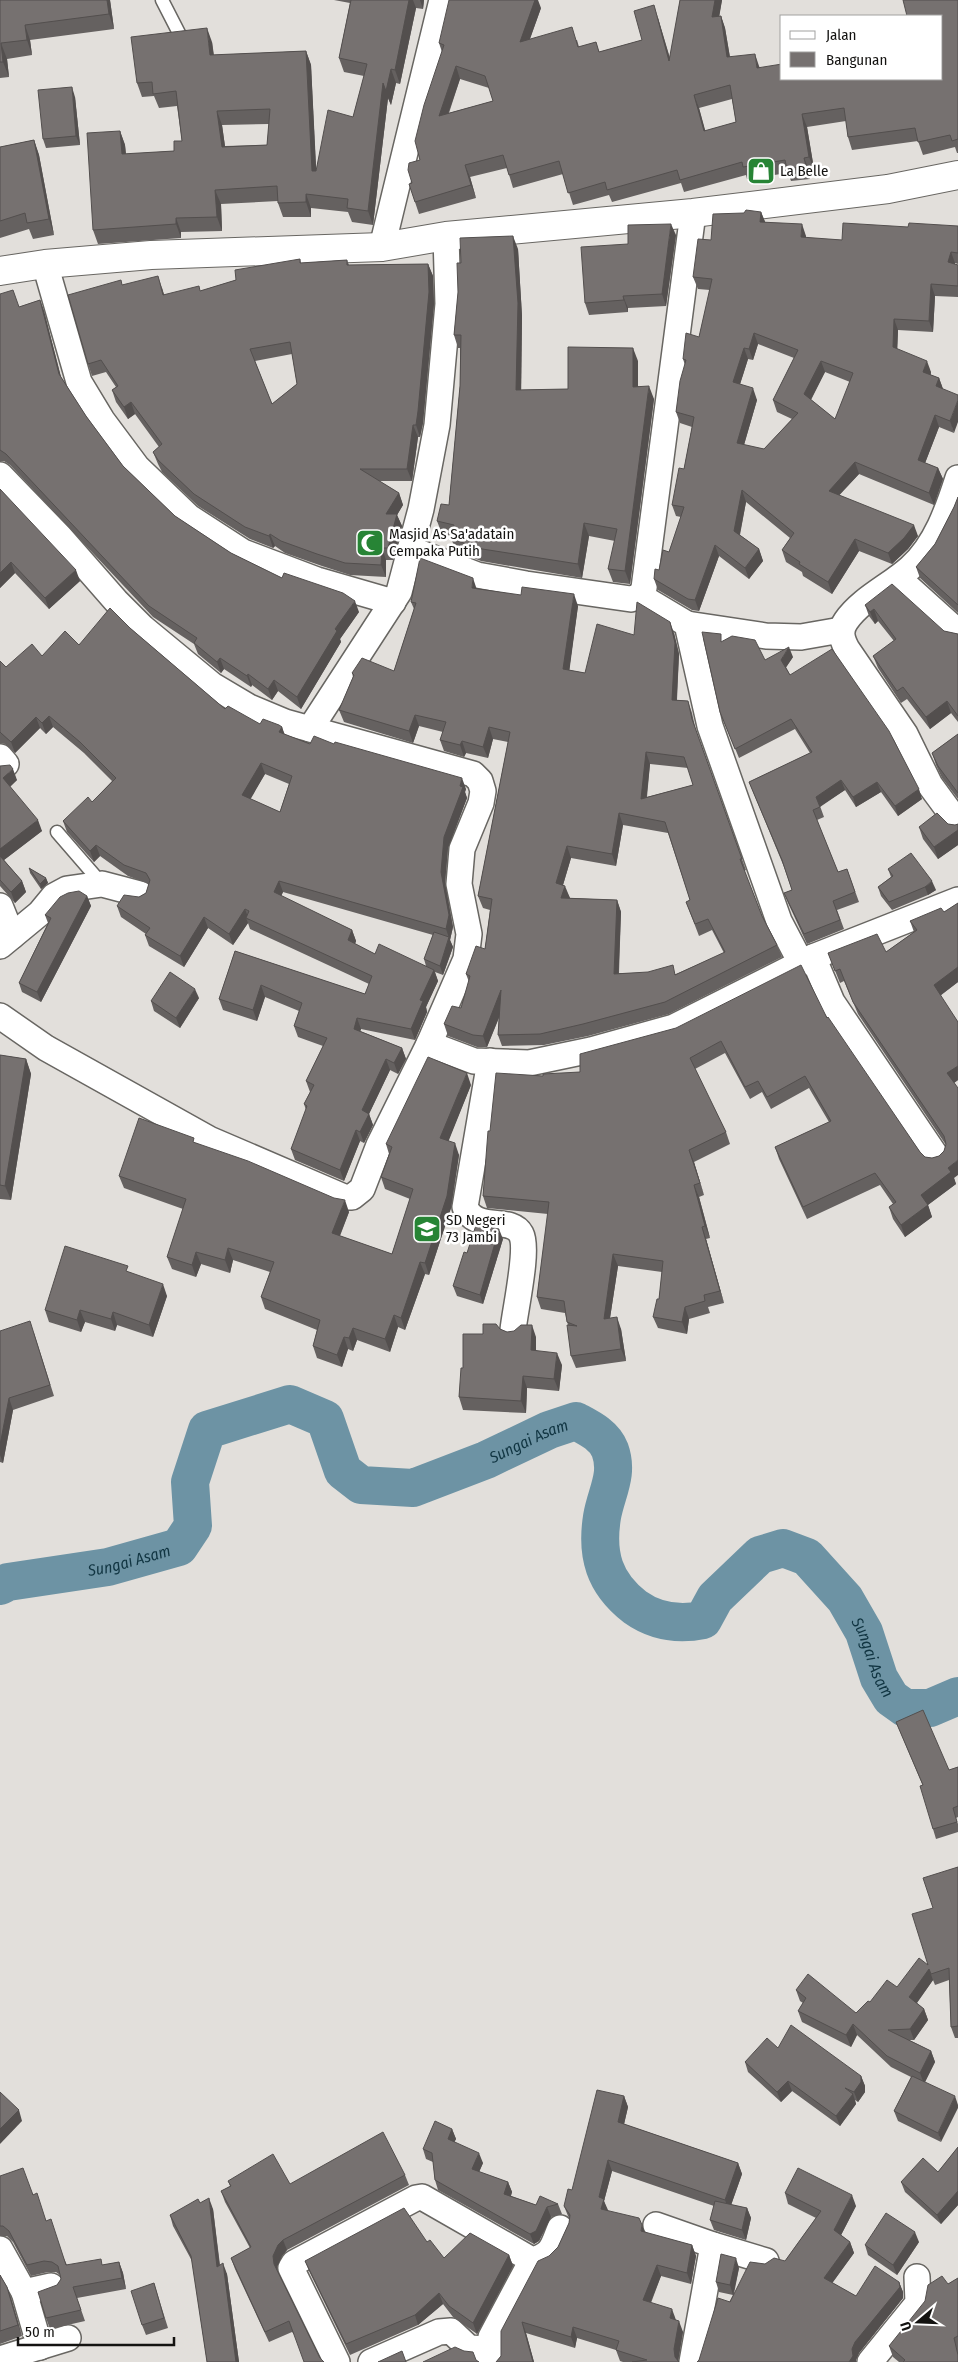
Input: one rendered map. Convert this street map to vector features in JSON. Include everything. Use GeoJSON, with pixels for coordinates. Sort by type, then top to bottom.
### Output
{"type":"FeatureCollection","features":[{"type":"Feature","properties":{"kind":"street"},"geometry":{"type":"LineString","coordinates":[[382,247],[442,0]]}},
{"type":"Feature","properties":{"kind":"street"},"geometry":{"type":"LineString","coordinates":[[0,272],[45,264],[151,255],[382,247],[446,236],[693,213],[888,188],[958,175]]}},
{"type":"Feature","properties":{"kind":"street"},"geometry":{"type":"LineString","coordinates":[[410,549],[477,575],[631,599],[640,596],[644,588],[693,213]]}},
{"type":"Feature","properties":{"kind":"street"},"geometry":{"type":"LineString","coordinates":[[310,729],[399,592],[421,509],[437,425],[448,304],[446,236]]}},
{"type":"Feature","properties":{"kind":"street"},"geometry":{"type":"LineString","coordinates":[[45,264],[79,382],[102,420],[150,480],[189,517],[243,552],[318,580],[393,602]]}},
{"type":"Feature","properties":{"kind":"street"},"geometry":{"type":"LineString","coordinates":[[0,475],[143,628],[212,685],[248,707],[285,722],[473,774],[480,781],[483,791],[481,803],[462,848],[459,884],[469,934],[466,959],[429,1044],[379,1145],[362,1189],[352,1197],[344,1197],[210,1139],[46,1048],[0,1016]]}},
{"type":"Feature","properties":{"kind":"street"},"geometry":{"type":"LineString","coordinates":[[958,478],[947,514],[929,544],[912,567],[852,613],[842,630],[842,640],[905,734],[930,785],[958,823]]}},
{"type":"Feature","properties":{"kind":"street"},"geometry":{"type":"LineString","coordinates":[[898,578],[958,632]]}},
{"type":"Feature","properties":{"kind":"street"},"geometry":{"type":"LineString","coordinates":[[640,596],[687,624],[766,636],[801,637],[842,630]]}},
{"type":"Feature","properties":{"kind":"street"},"geometry":{"type":"LineString","coordinates":[[687,624],[710,726],[779,921],[807,960],[832,1002],[936,1156]]}},
{"type":"Feature","properties":{"kind":"street"},"geometry":{"type":"LineString","coordinates":[[0,906],[6,941],[40,913],[54,896],[67,889],[102,884],[140,894]]}},
{"type":"Feature","properties":{"kind":"street"},"geometry":{"type":"LineString","coordinates":[[429,1044],[474,1061],[490,1062],[529,1063],[591,1050],[674,1026],[807,960],[958,900]]}},
{"type":"Feature","properties":{"kind":"street"},"geometry":{"type":"LineString","coordinates":[[490,1062],[466,1207],[471,1216],[477,1220],[508,1225],[522,1236],[524,1250],[512,1330]]}},
{"type":"Feature","properties":{"kind":"street"},"geometry":{"type":"LineString","coordinates":[[337,2362],[292,2268],[294,2263],[416,2198],[422,2197],[532,2260]]}},
{"type":"Feature","properties":{"kind":"street"},"geometry":{"type":"LineString","coordinates":[[656,2225],[713,2245],[766,2260]]}},
{"type":"Feature","properties":{"kind":"street"},"geometry":{"type":"LineString","coordinates":[[372,2362],[438,2332],[451,2331],[469,2348],[490,2356],[491,2337],[498,2321],[532,2260],[545,2256],[550,2252],[560,2228]]}},
{"type":"Feature","properties":{"kind":"street"},"geometry":{"type":"LineString","coordinates":[[692,2362],[713,2245]]}},
{"type":"Feature","properties":{"kind":"street"},"geometry":{"type":"LineString","coordinates":[[0,2249],[24,2292],[40,2347]]}},
{"type":"Feature","properties":{"kind":"street"},"geometry":{"type":"LineString","coordinates":[[870,2362],[918,2303],[917,2277]]}},
{"type":"Feature","properties":{"kind":"street"},"geometry":{"type":"LineString","coordinates":[[24,2292],[51,2286]]}},
{"type":"Feature","properties":{"kind":"street"},"geometry":{"type":"LineString","coordinates":[[0,2359],[68,2338]]}},
{"type":"Feature","properties":{"kind":"lane"},"geometry":{"type":"LineString","coordinates":[[162,0],[182,39]]}},
{"type":"Feature","properties":{"kind":"lane"},"geometry":{"type":"LineString","coordinates":[[57,832],[102,884]]}},
{"type":"Feature","properties":{"kind":"building"},"geometry":{"type":"Polygon","coordinates":[[[0,0],[107,0],[109,14],[25,25],[27,40],[1,43],[3,62],[0,62],[0,0]]]}},
{"type":"Feature","properties":{"kind":"building"},"geometry":{"type":"Polygon","coordinates":[[[351,0],[409,0],[395,70],[391,69],[386,91],[383,83],[368,211],[347,208],[348,199],[306,194],[306,202],[278,203],[277,186],[215,190],[217,217],[176,218],[176,224],[93,230],[87,133],[120,131],[122,154],[174,151],[174,141],[182,141],[176,91],[153,94],[152,82],[137,83],[131,37],[207,28],[210,55],[306,51],[312,171],[316,171],[328,110],[353,117],[367,64],[339,58],[351,0]],[[270,109],[217,111],[222,147],[267,145],[270,109]]]}},
{"type":"Feature","properties":{"kind":"building"},"geometry":{"type":"Polygon","coordinates":[[[449,0],[535,0],[520,42],[572,27],[578,47],[596,42],[599,52],[642,40],[634,11],[654,5],[669,61],[680,0],[715,0],[712,17],[721,16],[727,57],[755,54],[757,68],[780,64],[780,80],[943,80],[943,15],[907,15],[903,0],[958,0],[958,139],[952,141],[950,135],[918,142],[915,128],[848,137],[844,108],[802,114],[809,157],[804,158],[806,166],[787,169],[785,160],[743,167],[742,162],[680,180],[677,170],[607,190],[605,182],[568,193],[559,161],[509,175],[503,155],[465,165],[471,185],[415,202],[409,184],[412,183],[408,170],[409,163],[420,160],[415,141],[424,105],[444,45],[439,43],[449,0]],[[456,66],[439,116],[493,101],[485,76],[456,66]],[[730,85],[694,95],[704,131],[736,122],[730,85]]]}},
{"type":"Feature","properties":{"kind":"building"},"geometry":{"type":"Polygon","coordinates":[[[72,87],[76,136],[43,139],[38,90],[72,87]]]}},
{"type":"Feature","properties":{"kind":"building"},"geometry":{"type":"Polygon","coordinates":[[[34,140],[49,219],[27,223],[25,213],[0,221],[0,147],[34,140]]]}},
{"type":"Feature","properties":{"kind":"building"},"geometry":{"type":"Polygon","coordinates":[[[746,210],[761,212],[760,222],[802,224],[801,237],[842,240],[843,223],[908,227],[909,223],[958,226],[958,253],[951,252],[948,262],[958,265],[958,286],[931,284],[929,321],[894,319],[893,347],[927,361],[923,372],[939,378],[936,386],[958,395],[958,400],[950,421],[935,415],[918,460],[938,468],[929,493],[855,462],[829,491],[914,525],[904,538],[888,553],[855,539],[828,582],[799,564],[800,562],[782,550],[794,533],[742,490],[734,531],[759,549],[745,568],[715,545],[695,600],[688,599],[654,579],[655,569],[659,570],[663,550],[669,552],[684,507],[672,505],[679,468],[684,469],[694,417],[676,412],[680,381],[686,360],[683,359],[686,333],[699,337],[712,279],[693,277],[698,239],[711,240],[713,214],[744,213],[746,210]],[[754,333],[749,349],[744,348],[733,382],[753,388],[737,443],[764,449],[798,413],[773,400],[798,350],[754,333]],[[821,361],[804,394],[835,419],[853,373],[821,361]]]}},
{"type":"Feature","properties":{"kind":"building"},"geometry":{"type":"Polygon","coordinates":[[[671,224],[662,294],[623,296],[624,300],[585,303],[581,247],[628,244],[628,225],[671,224]]]}},
{"type":"Feature","properties":{"kind":"building"},"geometry":{"type":"Polygon","coordinates":[[[513,236],[518,303],[516,390],[568,389],[568,347],[633,348],[633,387],[649,386],[625,571],[608,569],[617,529],[584,523],[578,564],[476,548],[451,538],[454,525],[437,521],[441,504],[449,505],[460,386],[461,335],[454,335],[458,292],[457,263],[461,263],[460,238],[513,236]]]}},
{"type":"Feature","properties":{"kind":"building"},"geometry":{"type":"Polygon","coordinates":[[[300,259],[300,263],[347,260],[347,265],[428,264],[429,292],[418,411],[416,425],[413,425],[407,469],[360,469],[399,493],[386,514],[397,514],[388,548],[382,548],[381,565],[345,563],[281,541],[270,534],[269,536],[245,527],[194,494],[158,460],[153,452],[162,444],[131,402],[124,407],[112,390],[118,386],[101,360],[88,364],[68,295],[121,280],[122,285],[158,276],[163,295],[199,286],[200,291],[236,280],[235,270],[300,259]],[[290,342],[250,349],[272,404],[297,384],[290,342]]]}},
{"type":"Feature","properties":{"kind":"building"},"geometry":{"type":"Polygon","coordinates":[[[13,290],[19,307],[40,300],[59,374],[86,416],[123,466],[175,516],[231,553],[282,578],[284,573],[343,593],[355,601],[335,629],[337,631],[297,697],[274,680],[268,689],[248,674],[247,676],[220,658],[217,662],[194,643],[197,638],[149,606],[6,454],[0,450],[0,294],[13,290]]]}},
{"type":"Feature","properties":{"kind":"building"},"geometry":{"type":"Polygon","coordinates":[[[0,489],[76,570],[45,598],[11,562],[0,573],[0,489]]]}},
{"type":"Feature","properties":{"kind":"building"},"geometry":{"type":"Polygon","coordinates":[[[958,497],[958,605],[916,567],[935,544],[958,497]]]}},
{"type":"Feature","properties":{"kind":"building"},"geometry":{"type":"Polygon","coordinates":[[[420,558],[473,578],[472,588],[521,595],[522,587],[574,594],[563,669],[585,673],[597,624],[634,635],[637,602],[670,622],[675,643],[672,700],[688,701],[692,719],[742,859],[740,859],[762,916],[777,945],[665,1002],[583,1024],[540,1034],[498,1035],[501,990],[483,1036],[473,1035],[444,1024],[452,1006],[461,1008],[470,976],[466,974],[476,946],[485,949],[492,899],[478,896],[510,732],[489,727],[483,747],[462,741],[460,745],[440,740],[446,722],[415,715],[409,731],[339,710],[354,675],[352,673],[362,658],[394,671],[416,603],[411,602],[420,558]],[[646,752],[641,799],[693,785],[684,757],[646,752]],[[619,813],[612,854],[567,846],[556,883],[565,886],[561,898],[617,900],[614,974],[648,972],[673,965],[675,975],[725,952],[708,919],[695,924],[686,902],[690,900],[665,822],[619,813]]]}},
{"type":"Feature","properties":{"kind":"building"},"geometry":{"type":"Polygon","coordinates":[[[892,584],[944,631],[958,634],[958,716],[947,701],[926,717],[903,687],[897,691],[873,656],[896,639],[874,609],[870,612],[865,605],[892,584]]]}},
{"type":"Feature","properties":{"kind":"building"},"geometry":{"type":"Polygon","coordinates":[[[110,608],[130,628],[225,709],[228,706],[260,724],[263,719],[279,725],[282,727],[279,732],[310,744],[314,736],[334,744],[335,742],[462,778],[460,786],[463,787],[444,837],[441,872],[449,915],[446,929],[279,881],[274,892],[352,930],[348,940],[375,954],[379,944],[434,970],[420,1000],[423,1001],[411,1029],[357,1018],[354,1029],[402,1048],[394,1063],[386,1059],[362,1110],[369,1114],[360,1132],[356,1130],[340,1170],[291,1149],[307,1106],[304,1104],[314,1085],[306,1081],[327,1038],[294,1026],[302,1003],[261,985],[253,1010],[219,999],[235,951],[365,994],[372,976],[246,918],[249,911],[245,909],[229,934],[204,917],[180,956],[145,935],[150,928],[117,906],[124,895],[139,897],[146,893],[150,880],[146,873],[124,865],[96,845],[90,851],[63,821],[88,797],[92,802],[116,778],[80,742],[49,716],[42,723],[36,717],[11,742],[0,732],[0,661],[6,667],[32,644],[42,656],[65,631],[79,645],[110,608]],[[261,763],[242,795],[280,812],[292,776],[261,763]]]}},
{"type":"Feature","properties":{"kind":"building"},"geometry":{"type":"Polygon","coordinates":[[[702,632],[721,634],[721,642],[732,636],[755,640],[765,660],[789,647],[781,660],[790,675],[832,649],[889,731],[919,789],[895,806],[877,782],[853,797],[841,780],[816,797],[820,807],[813,810],[838,872],[847,869],[855,892],[833,901],[840,920],[804,934],[784,893],[792,890],[782,860],[749,782],[812,752],[791,719],[735,749],[720,712],[702,632]]]}},
{"type":"Feature","properties":{"kind":"building"},"geometry":{"type":"Polygon","coordinates":[[[958,734],[958,793],[938,766],[932,753],[958,734]]]}},
{"type":"Feature","properties":{"kind":"building"},"geometry":{"type":"Polygon","coordinates":[[[10,765],[13,769],[3,778],[38,820],[0,849],[0,766],[10,765]]]}},
{"type":"Feature","properties":{"kind":"building"},"geometry":{"type":"Polygon","coordinates":[[[937,813],[948,824],[958,824],[958,830],[934,847],[919,827],[937,813]]]}},
{"type":"Feature","properties":{"kind":"building"},"geometry":{"type":"Polygon","coordinates":[[[911,853],[932,881],[925,887],[889,902],[878,887],[893,876],[888,869],[911,853]]]}},
{"type":"Feature","properties":{"kind":"building"},"geometry":{"type":"Polygon","coordinates":[[[0,856],[22,881],[11,892],[0,880],[0,856]]]}},
{"type":"Feature","properties":{"kind":"building"},"geometry":{"type":"Polygon","coordinates":[[[29,868],[46,878],[40,884],[29,868]]]}},
{"type":"Feature","properties":{"kind":"building"},"geometry":{"type":"Polygon","coordinates":[[[79,891],[87,896],[37,992],[19,983],[51,918],[45,915],[60,897],[79,891]]]}},
{"type":"Feature","properties":{"kind":"building"},"geometry":{"type":"Polygon","coordinates":[[[958,903],[958,967],[934,985],[958,1022],[958,1066],[947,1073],[958,1088],[958,1160],[948,1168],[951,1172],[921,1195],[928,1205],[901,1225],[889,1207],[896,1202],[875,1173],[803,1207],[775,1147],[831,1121],[805,1076],[767,1097],[758,1081],[745,1087],[721,1041],[690,1058],[726,1132],[689,1150],[700,1183],[694,1185],[705,1226],[702,1227],[720,1291],[704,1295],[705,1301],[685,1307],[682,1322],[653,1317],[657,1299],[659,1299],[663,1261],[613,1254],[604,1319],[617,1317],[621,1349],[571,1356],[567,1325],[577,1326],[567,1322],[564,1301],[537,1297],[549,1202],[483,1196],[488,1131],[490,1131],[496,1073],[543,1076],[543,1074],[580,1072],[580,1054],[676,1028],[801,965],[827,1018],[920,1152],[925,1157],[939,1156],[944,1151],[946,1144],[944,1136],[853,1002],[840,969],[835,971],[828,953],[877,934],[886,952],[917,930],[910,921],[941,908],[944,912],[958,903]]]}},
{"type":"Feature","properties":{"kind":"building"},"geometry":{"type":"Polygon","coordinates":[[[434,932],[449,937],[440,966],[424,959],[434,932]]]}},
{"type":"Feature","properties":{"kind":"building"},"geometry":{"type":"Polygon","coordinates":[[[170,972],[195,989],[176,1018],[151,1001],[170,972]]]}},
{"type":"Feature","properties":{"kind":"building"},"geometry":{"type":"Polygon","coordinates":[[[0,1055],[26,1059],[5,1186],[0,1185],[0,1055]]]}},
{"type":"Feature","properties":{"kind":"building"},"geometry":{"type":"Polygon","coordinates":[[[428,1057],[467,1073],[440,1138],[455,1143],[447,1196],[425,1263],[420,1262],[401,1318],[394,1315],[385,1339],[353,1328],[349,1338],[344,1337],[337,1355],[313,1346],[320,1320],[261,1297],[274,1262],[228,1248],[225,1260],[196,1252],[192,1265],[167,1257],[186,1199],[119,1176],[139,1118],[194,1138],[193,1142],[248,1161],[334,1198],[345,1200],[332,1233],[392,1254],[413,1189],[381,1177],[392,1147],[386,1144],[428,1057]]]}},
{"type":"Feature","properties":{"kind":"building"},"geometry":{"type":"Polygon","coordinates":[[[476,1225],[499,1229],[480,1295],[453,1286],[464,1252],[467,1253],[476,1225]]]}},
{"type":"Feature","properties":{"kind":"building"},"geometry":{"type":"Polygon","coordinates":[[[65,1246],[128,1266],[126,1271],[163,1284],[149,1325],[113,1312],[111,1319],[80,1310],[77,1320],[45,1310],[65,1246]]]}},
{"type":"Feature","properties":{"kind":"building"},"geometry":{"type":"Polygon","coordinates":[[[30,1321],[50,1385],[9,1398],[0,1445],[0,1331],[30,1321]]]}},
{"type":"Feature","properties":{"kind":"building"},"geometry":{"type":"Polygon","coordinates":[[[483,1324],[496,1324],[500,1329],[507,1332],[514,1331],[521,1325],[532,1325],[531,1350],[557,1353],[554,1379],[523,1376],[521,1401],[459,1397],[461,1368],[463,1368],[463,1334],[483,1334],[483,1324]]]}},
{"type":"Feature","properties":{"kind":"building"},"geometry":{"type":"Polygon","coordinates":[[[923,1710],[949,1770],[958,1767],[958,1806],[953,1808],[957,1822],[933,1829],[920,1786],[923,1785],[896,1722],[923,1710]]]}},
{"type":"Feature","properties":{"kind":"building"},"geometry":{"type":"Polygon","coordinates":[[[958,1867],[958,2026],[951,2027],[949,1968],[931,1974],[929,1969],[909,1997],[924,2009],[910,2029],[888,2030],[931,2051],[920,2073],[887,2056],[853,2024],[846,2035],[798,2011],[806,1998],[796,1990],[808,1974],[856,2013],[868,2001],[870,2002],[887,1980],[897,1987],[919,1958],[928,1965],[912,1914],[933,1908],[923,1878],[958,1867]]]}},
{"type":"Feature","properties":{"kind":"building"},"geometry":{"type":"Polygon","coordinates":[[[791,2025],[861,2076],[861,2082],[854,2092],[845,2088],[853,2094],[836,2116],[788,2081],[777,2092],[745,2062],[767,2038],[778,2048],[791,2025]]]}},
{"type":"Feature","properties":{"kind":"building"},"geometry":{"type":"Polygon","coordinates":[[[912,2076],[955,2096],[938,2133],[894,2111],[912,2076]]]}},
{"type":"Feature","properties":{"kind":"building"},"geometry":{"type":"Polygon","coordinates":[[[597,2090],[624,2096],[618,2122],[738,2163],[725,2200],[608,2160],[599,2197],[604,2199],[601,2209],[639,2218],[642,2225],[641,2231],[692,2245],[687,2273],[657,2265],[643,2300],[672,2309],[670,2318],[679,2321],[674,2349],[675,2357],[679,2362],[632,2362],[647,2360],[616,2350],[619,2341],[573,2327],[571,2337],[522,2322],[533,2362],[496,2362],[501,2356],[501,2331],[538,2261],[549,2256],[558,2247],[569,2223],[570,2215],[564,2206],[568,2189],[572,2190],[597,2090]]]}},
{"type":"Feature","properties":{"kind":"building"},"geometry":{"type":"Polygon","coordinates":[[[0,2092],[19,2110],[0,2129],[0,2092]]]}},
{"type":"Feature","properties":{"kind":"building"},"geometry":{"type":"Polygon","coordinates":[[[435,2121],[452,2129],[448,2139],[479,2153],[472,2169],[508,2182],[504,2194],[536,2205],[540,2196],[558,2204],[547,2207],[536,2231],[530,2234],[435,2180],[432,2153],[423,2149],[435,2121]]]}},
{"type":"Feature","properties":{"kind":"building"},"geometry":{"type":"Polygon","coordinates":[[[383,2132],[405,2175],[283,2240],[278,2245],[273,2256],[274,2264],[320,2358],[324,2362],[304,2362],[289,2321],[265,2332],[231,2258],[251,2247],[221,2191],[231,2186],[228,2181],[273,2154],[290,2184],[383,2132]]]}},
{"type":"Feature","properties":{"kind":"building"},"geometry":{"type":"Polygon","coordinates":[[[958,2147],[958,2191],[937,2215],[901,2182],[923,2158],[938,2172],[958,2147]]]}},
{"type":"Feature","properties":{"kind":"building"},"geometry":{"type":"Polygon","coordinates":[[[23,2168],[33,2195],[37,2193],[46,2221],[51,2219],[66,2265],[101,2259],[102,2265],[119,2262],[122,2278],[73,2287],[81,2310],[46,2318],[38,2292],[57,2285],[61,2279],[58,2266],[52,2262],[44,2261],[27,2265],[9,2231],[0,2226],[0,2176],[23,2168]]]}},
{"type":"Feature","properties":{"kind":"building"},"geometry":{"type":"Polygon","coordinates":[[[798,2168],[852,2195],[834,2230],[850,2242],[824,2278],[856,2296],[875,2266],[899,2282],[900,2287],[855,2342],[852,2349],[853,2356],[849,2362],[697,2362],[718,2298],[730,2302],[750,2262],[765,2264],[774,2258],[785,2261],[821,2211],[785,2193],[798,2168]]]}},
{"type":"Feature","properties":{"kind":"building"},"geometry":{"type":"Polygon","coordinates":[[[209,2198],[217,2267],[223,2263],[236,2362],[207,2362],[191,2256],[170,2215],[198,2199],[200,2203],[209,2198]]]}},
{"type":"Feature","properties":{"kind":"building"},"geometry":{"type":"Polygon","coordinates":[[[715,2201],[747,2208],[742,2230],[710,2220],[715,2201]]]}},
{"type":"Feature","properties":{"kind":"building"},"geometry":{"type":"Polygon","coordinates":[[[404,2208],[427,2242],[430,2240],[444,2258],[470,2233],[509,2255],[473,2323],[449,2306],[439,2293],[415,2315],[346,2344],[305,2261],[404,2208]]]}},
{"type":"Feature","properties":{"kind":"building"},"geometry":{"type":"Polygon","coordinates":[[[886,2213],[915,2232],[893,2265],[865,2245],[886,2213]]]}},
{"type":"Feature","properties":{"kind":"building"},"geometry":{"type":"Polygon","coordinates":[[[721,2254],[736,2258],[730,2285],[716,2282],[721,2254]]]}},
{"type":"Feature","properties":{"kind":"building"},"geometry":{"type":"Polygon","coordinates":[[[0,2275],[7,2287],[18,2325],[0,2331],[0,2275]]]}},
{"type":"Feature","properties":{"kind":"building"},"geometry":{"type":"Polygon","coordinates":[[[942,2276],[948,2284],[958,2278],[958,2336],[954,2338],[958,2362],[903,2362],[905,2360],[889,2346],[925,2301],[928,2285],[942,2276]]]}},
{"type":"Feature","properties":{"kind":"building"},"geometry":{"type":"Polygon","coordinates":[[[154,2283],[164,2318],[142,2325],[131,2291],[154,2283]]]}},
{"type":"Feature","properties":{"kind":"building"},"geometry":{"type":"Polygon","coordinates":[[[455,2347],[473,2352],[476,2360],[479,2362],[423,2362],[455,2347]]]}},
{"type":"Feature","properties":{"kind":"building"},"geometry":{"type":"Polygon","coordinates":[[[402,2351],[406,2362],[378,2362],[402,2351]]]}},
{"type":"Feature","properties":{"kind":"waterway","name":"Sungai Asam"},"geometry":{"type":"LineString","coordinates":[[0,1586],[8,1582],[108,1567],[179,1547],[193,1526],[190,1482],[207,1430],[290,1404],[325,1419],[343,1471],[361,1485],[413,1488],[486,1460],[549,1430],[576,1421],[600,1436],[610,1450],[613,1468],[611,1484],[602,1517],[600,1544],[609,1578],[624,1598],[635,1607],[651,1616],[667,1621],[703,1620],[715,1598],[760,1555],[783,1548],[807,1557],[845,1599],[864,1632],[879,1678],[891,1698],[905,1708],[930,1708],[958,1696]]}},
{"type":"Feature","properties":{"kind":"place","name":"La Belle"},"geometry":{"type":"Point","coordinates":[761,171]}},
{"type":"Feature","properties":{"kind":"place","name":"Masjid As Sa'adatain Cempaka Putih"},"geometry":{"type":"Point","coordinates":[370,543]}},
{"type":"Feature","properties":{"kind":"place","name":"SD Negeri 73 Jambi"},"geometry":{"type":"Point","coordinates":[427,1229]}}]}
